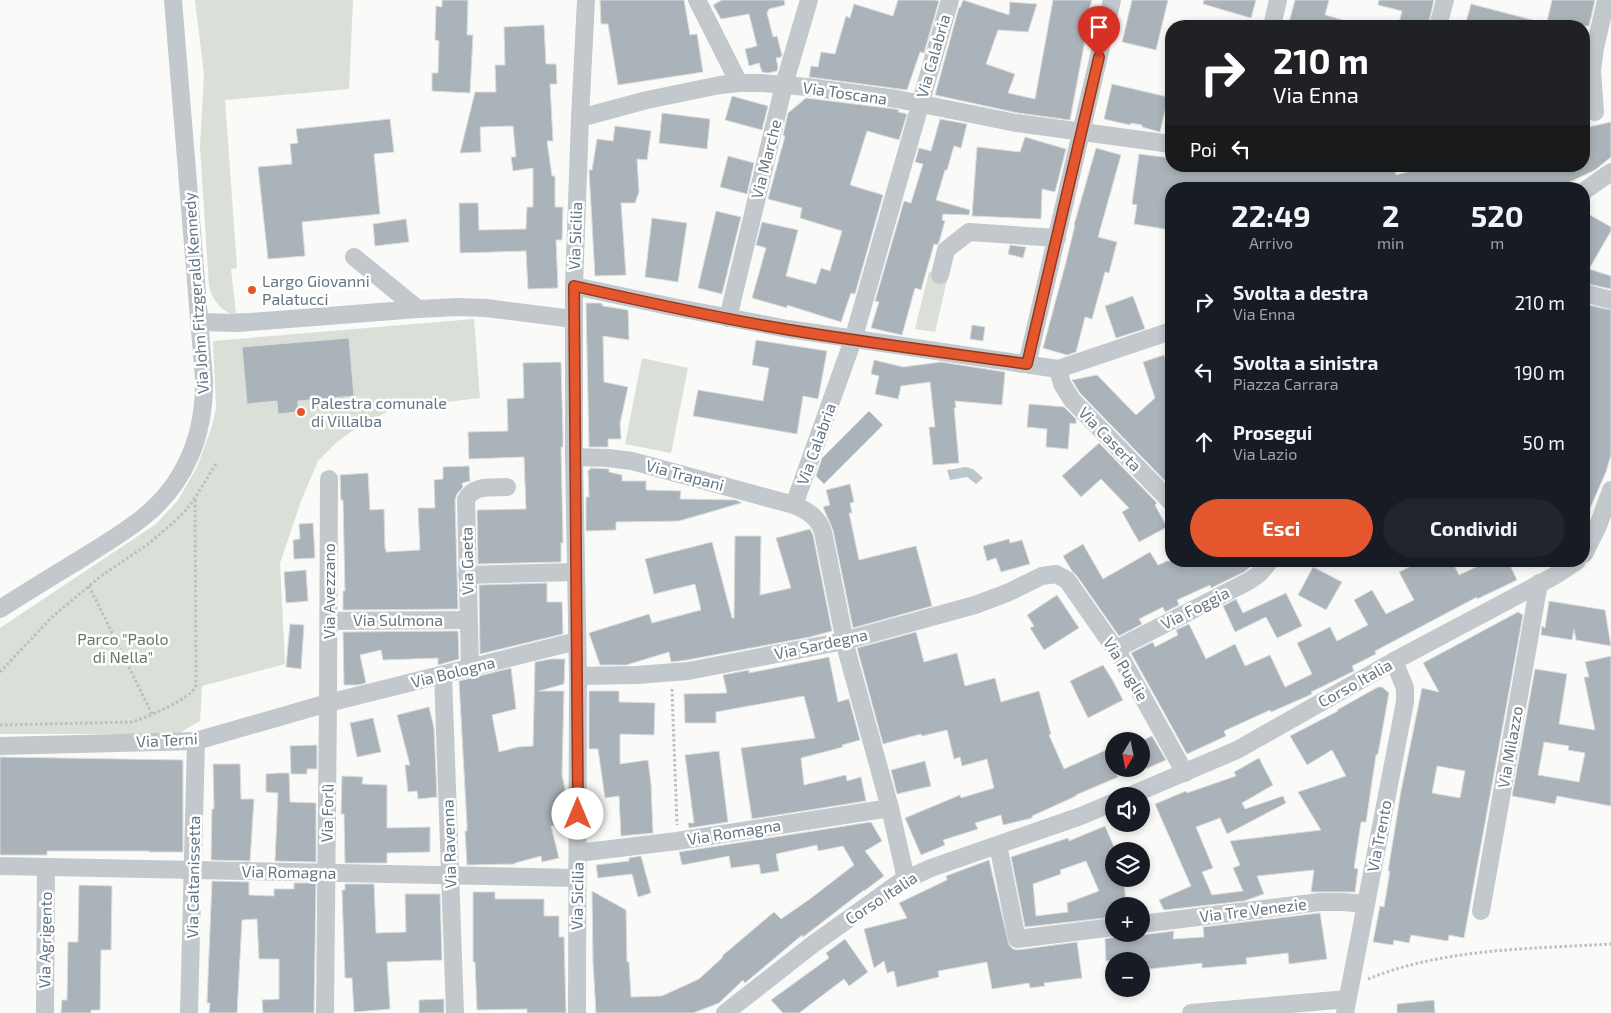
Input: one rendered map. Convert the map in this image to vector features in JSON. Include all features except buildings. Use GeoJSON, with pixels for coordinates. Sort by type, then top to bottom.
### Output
{"type":"FeatureCollection","features":[{"type":"Feature","properties":{"kind":"street","name":"Via John Fitzgerald Kennedy"},"geometry":{"type":"LineString","coordinates":[[0,609],[132,526],[155,506],[175,482],[193,449],[201,424],[204,389],[200,322],[173,0]]}},
{"type":"Feature","properties":{"kind":"street","name":"Via Sicilia"},"geometry":{"type":"LineString","coordinates":[[577,1013],[578,676],[574,457],[574,286],[586,0]]}},
{"type":"Feature","properties":{"kind":"street"},"geometry":{"type":"LineString","coordinates":[[697,0],[739,83]]}},
{"type":"Feature","properties":{"kind":"street","name":"Via Marche"},"geometry":{"type":"LineString","coordinates":[[728,318],[784,85],[808,0]]}},
{"type":"Feature","properties":{"kind":"street","name":"Via Calabria"},"geometry":{"type":"LineString","coordinates":[[906,879],[890,808],[844,641],[821,528],[814,517],[794,505],[853,340],[950,0]]}},
{"type":"Feature","properties":{"kind":"street"},"geometry":{"type":"LineString","coordinates":[[1027,364],[1112,0]]}},
{"type":"Feature","properties":{"kind":"street"},"geometry":{"type":"LineString","coordinates":[[1273,20],[1278,0]]}},
{"type":"Feature","properties":{"kind":"street"},"geometry":{"type":"LineString","coordinates":[[1439,20],[1444,0]]}},
{"type":"Feature","properties":{"kind":"street"},"geometry":{"type":"LineString","coordinates":[[1597,112],[1592,71],[1595,48],[1606,0]]}},
{"type":"Feature","properties":{"kind":"street","name":"Via Toscana"},"geometry":{"type":"LineString","coordinates":[[580,118],[648,100],[739,83],[784,85],[920,104],[1010,122],[1165,143]]}},
{"type":"Feature","properties":{"kind":"street"},"geometry":{"type":"LineString","coordinates":[[1590,188],[1611,172]]}},
{"type":"Feature","properties":{"kind":"street"},"geometry":{"type":"LineString","coordinates":[[940,275],[946,250],[969,232],[1056,238]]}},
{"type":"Feature","properties":{"kind":"street"},"geometry":{"type":"LineString","coordinates":[[354,257],[418,309]]}},
{"type":"Feature","properties":{"kind":"street"},"geometry":{"type":"LineString","coordinates":[[574,286],[728,318],[853,340],[1058,369],[1165,333]]}},
{"type":"Feature","properties":{"kind":"street"},"geometry":{"type":"LineString","coordinates":[[1590,295],[1611,300]]}},
{"type":"Feature","properties":{"kind":"street"},"geometry":{"type":"LineString","coordinates":[[200,322],[237,323],[457,307],[486,308],[574,319]]}},
{"type":"Feature","properties":{"kind":"street","name":"Via Caserta"},"geometry":{"type":"LineString","coordinates":[[1058,369],[1062,384],[1072,400],[1165,496]]}},
{"type":"Feature","properties":{"kind":"street","name":"Via Trapani"},"geometry":{"type":"LineString","coordinates":[[574,457],[608,458],[646,464],[794,505]]}},
{"type":"Feature","properties":{"kind":"street","name":"Via Avezzano"},"geometry":{"type":"LineString","coordinates":[[328,703],[329,479]]}},
{"type":"Feature","properties":{"kind":"street","name":"Via Gaeta"},"geometry":{"type":"LineString","coordinates":[[470,668],[465,504],[467,496],[475,490],[507,487]]}},
{"type":"Feature","properties":{"kind":"street"},"geometry":{"type":"LineString","coordinates":[[1590,544],[1609,501]]}},
{"type":"Feature","properties":{"kind":"street","name":"Via Foggia"},"geometry":{"type":"LineString","coordinates":[[1116,649],[1249,581],[1265,567]]}},
{"type":"Feature","properties":{"kind":"street","name":"Corso Italia"},"geometry":{"type":"LineString","coordinates":[[1150,787],[1237,750],[1394,661],[1568,567]]}},
{"type":"Feature","properties":{"kind":"street"},"geometry":{"type":"LineString","coordinates":[[467,575],[576,572]]}},
{"type":"Feature","properties":{"kind":"street","name":"Via Sardegna"},"geometry":{"type":"LineString","coordinates":[[578,676],[637,675],[704,669],[844,641],[975,605],[1007,593],[1042,576],[1056,574]]}},
{"type":"Feature","properties":{"kind":"street","name":"Via Puglie"},"geometry":{"type":"LineString","coordinates":[[1056,574],[1067,580],[1116,649],[1185,773]]}},
{"type":"Feature","properties":{"kind":"street","name":"Via Milazzo"},"geometry":{"type":"LineString","coordinates":[[1481,911],[1539,583]]}},
{"type":"Feature","properties":{"kind":"street","name":"Via Sulmona"},"geometry":{"type":"LineString","coordinates":[[328,621],[468,620]]}},
{"type":"Feature","properties":{"kind":"street","name":"Via Bologna"},"geometry":{"type":"LineString","coordinates":[[328,703],[577,641]]}},
{"type":"Feature","properties":{"kind":"street","name":"Via Trento"},"geometry":{"type":"LineString","coordinates":[[1347,999],[1406,695],[1394,661]]}},
{"type":"Feature","properties":{"kind":"street","name":"Via Ravenna"},"geometry":{"type":"LineString","coordinates":[[443,675],[455,1013]]}},
{"type":"Feature","properties":{"kind":"street","name":"Via Terni"},"geometry":{"type":"LineString","coordinates":[[0,746],[196,741],[328,703]]}},
{"type":"Feature","properties":{"kind":"street","name":"Via Forlì"},"geometry":{"type":"LineString","coordinates":[[325,1013],[328,703]]}},
{"type":"Feature","properties":{"kind":"street","name":"Via Caltanissetta"},"geometry":{"type":"LineString","coordinates":[[189,1013],[196,741]]}},
{"type":"Feature","properties":{"kind":"street","name":"Corso Italia"},"geometry":{"type":"LineString","coordinates":[[725,1013],[812,945],[906,879],[931,868],[1081,816],[1105,806]]}},
{"type":"Feature","properties":{"kind":"street","name":"Via Romagna"},"geometry":{"type":"LineString","coordinates":[[578,853],[677,841],[890,808]]}},
{"type":"Feature","properties":{"kind":"street"},"geometry":{"type":"LineString","coordinates":[[998,845],[1017,939],[1105,928]]}},
{"type":"Feature","properties":{"kind":"street","name":"Via Romagna"},"geometry":{"type":"LineString","coordinates":[[0,866],[577,878]]}},
{"type":"Feature","properties":{"kind":"street","name":"Via Agrigento"},"geometry":{"type":"LineString","coordinates":[[44,1013],[46,867]]}},
{"type":"Feature","properties":{"kind":"street","name":"Via Tre Venezie"},"geometry":{"type":"LineString","coordinates":[[1150,923],[1320,902],[1365,904]]}},
{"type":"Feature","properties":{"kind":"street"},"geometry":{"type":"LineString","coordinates":[[1191,1013],[1347,999]]}},
{"type":"Feature","properties":{"kind":"path"},"geometry":{"type":"LineString","coordinates":[[0,672],[52,617],[101,576],[155,538],[186,510],[217,462]]}},
{"type":"Feature","properties":{"kind":"path"},"geometry":{"type":"LineString","coordinates":[[0,725],[124,723],[137,721],[185,697],[194,690],[196,685],[195,498]]}},
{"type":"Feature","properties":{"kind":"path"},"geometry":{"type":"LineString","coordinates":[[89,586],[152,714]]}},
{"type":"Feature","properties":{"kind":"path"},"geometry":{"type":"LineString","coordinates":[[672,673],[677,841]]}},
{"type":"Feature","properties":{"kind":"path"},"geometry":{"type":"LineString","coordinates":[[1347,999],[1392,971],[1450,956],[1611,944]]}},
{"type":"Feature","properties":{"kind":"green space"},"geometry":{"type":"Polygon","coordinates":[[[195,0],[353,0],[349,89],[225,100],[237,268],[231,269],[236,313],[247,313],[248,319],[228,313],[223,309],[214,299],[209,286],[200,147],[204,75],[195,0]]]}},
{"type":"Feature","properties":{"kind":"green space"},"geometry":{"type":"Polygon","coordinates":[[[929,272],[948,276],[935,332],[915,329],[929,272]]]}},
{"type":"Feature","properties":{"kind":"green space","name":"Parco \"Paolo di Nella\""},"geometry":{"type":"Polygon","coordinates":[[[474,319],[480,398],[446,402],[437,406],[413,403],[400,405],[358,427],[338,441],[318,461],[301,501],[280,563],[285,664],[202,686],[200,721],[177,734],[0,734],[0,628],[156,524],[178,500],[197,467],[212,426],[216,408],[213,341],[474,319]]]}},
{"type":"Feature","properties":{"kind":"green space"},"geometry":{"type":"Polygon","coordinates":[[[642,358],[688,368],[671,453],[625,444],[642,358]]]}},
{"type":"Feature","properties":{"kind":"shaded area"},"geometry":{"type":"Polygon","coordinates":[[[966,467],[973,469],[983,478],[976,484],[967,477],[950,480],[947,470],[966,467]]]}},
{"type":"Feature","properties":{"kind":"place","name":"Largo Giovanni Palatucci"},"geometry":{"type":"Point","coordinates":[252,290]}},
{"type":"Feature","properties":{"kind":"place","name":"Palestra comunale di Villalba"},"geometry":{"type":"Point","coordinates":[301,412]}},
{"type":"Feature","properties":{"kind":"route"},"geometry":{"type":"LineString","coordinates":[[578,814],[574,286],[673,308],[788,330],[1027,364],[1099,57]]}}]}
